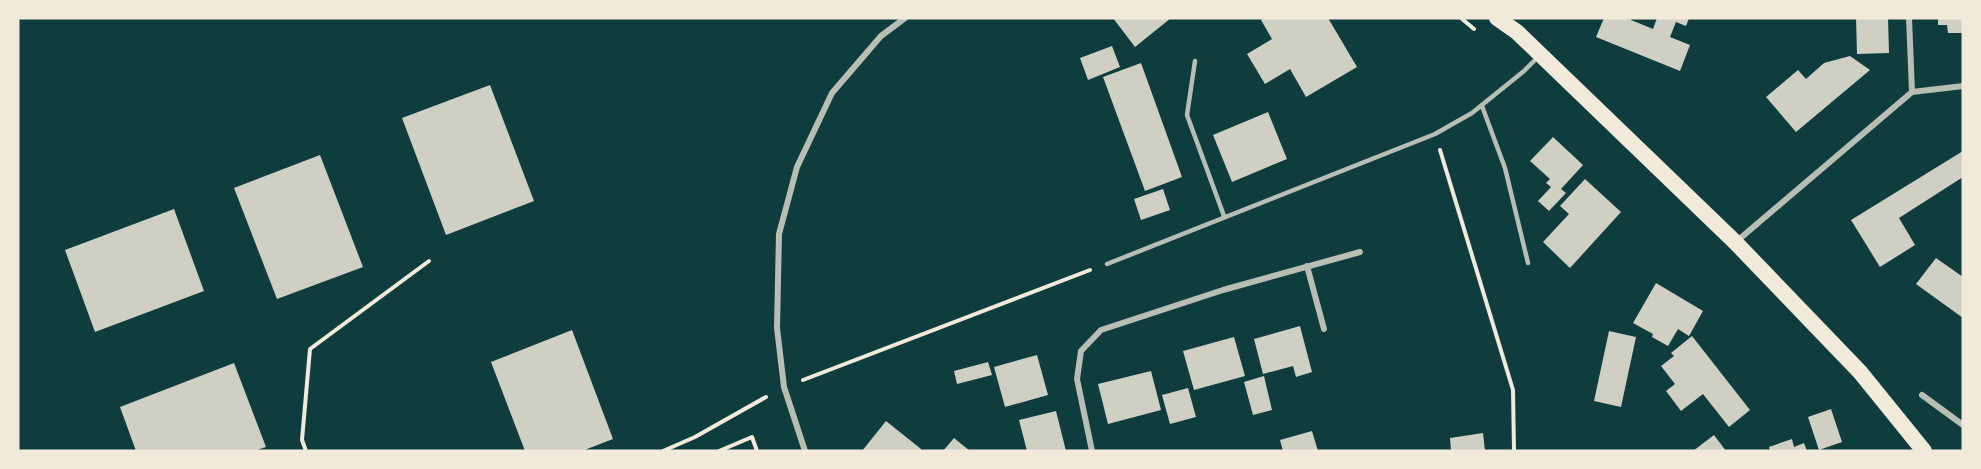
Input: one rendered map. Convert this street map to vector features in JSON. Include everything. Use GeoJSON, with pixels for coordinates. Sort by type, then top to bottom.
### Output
{"type":"FeatureCollection","features":[{"type":"Feature","properties":{"kind":"highway"},"geometry":{"type":"LineString","coordinates":[[1497,18],[1513,25],[1540,55],[1735,242],[1860,372],[1924,451]]}},
{"type":"Feature","properties":{"kind":"street"},"geometry":{"type":"LineString","coordinates":[[805,451],[784,387],[777,328],[779,234],[797,167],[832,93],[881,36],[905,18]]}},
{"type":"Feature","properties":{"kind":"street"},"geometry":{"type":"LineString","coordinates":[[1909,18],[1912,92]]}},
{"type":"Feature","properties":{"kind":"street"},"geometry":{"type":"LineString","coordinates":[[1735,242],[1912,92],[1963,86]]}},
{"type":"Feature","properties":{"kind":"street"},"geometry":{"type":"LineString","coordinates":[[1092,451],[1077,379],[1082,351],[1101,330],[1223,290],[1360,252]]}},
{"type":"Feature","properties":{"kind":"street"},"geometry":{"type":"LineString","coordinates":[[1307,266],[1324,329]]}},
{"type":"Feature","properties":{"kind":"street"},"geometry":{"type":"LineString","coordinates":[[1922,395],[1963,425]]}},
{"type":"Feature","properties":{"kind":"lane"},"geometry":{"type":"LineString","coordinates":[[1107,264],[1435,134],[1482,106],[1540,55]]}},
{"type":"Feature","properties":{"kind":"lane"},"geometry":{"type":"LineString","coordinates":[[1195,61],[1187,115],[1224,216]]}},
{"type":"Feature","properties":{"kind":"lane"},"geometry":{"type":"LineString","coordinates":[[1482,106],[1505,168],[1528,263]]}},
{"type":"Feature","properties":{"kind":"path"},"geometry":{"type":"LineString","coordinates":[[1435,134],[1513,390],[1514,451]]}},
{"type":"Feature","properties":{"kind":"path"},"geometry":{"type":"LineString","coordinates":[[306,451],[302,440],[310,349],[429,261]]}},
{"type":"Feature","properties":{"kind":"path"},"geometry":{"type":"LineString","coordinates":[[663,451],[695,438],[784,387],[1107,264]]}},
{"type":"Feature","properties":{"kind":"path"},"geometry":{"type":"LineString","coordinates":[[718,451],[752,437],[757,451]]}},
{"type":"Feature","properties":{"kind":"building"},"geometry":{"type":"Polygon","coordinates":[[[1113,18],[1171,18],[1135,47],[1113,18]]]}},
{"type":"Feature","properties":{"kind":"building"},"geometry":{"type":"Polygon","coordinates":[[[1265,18],[1328,18],[1357,67],[1306,97],[1290,69],[1265,84],[1247,54],[1272,39],[1261,20],[1265,18]]]}},
{"type":"Feature","properties":{"kind":"building"},"geometry":{"type":"Polygon","coordinates":[[[1604,18],[1631,18],[1653,29],[1657,18],[1689,18],[1686,26],[1676,22],[1670,37],[1690,45],[1680,71],[1596,37],[1604,18]]]}},
{"type":"Feature","properties":{"kind":"building"},"geometry":{"type":"Polygon","coordinates":[[[1856,18],[1888,18],[1889,53],[1857,54],[1856,18]]]}},
{"type":"Feature","properties":{"kind":"building"},"geometry":{"type":"Polygon","coordinates":[[[1938,18],[1963,18],[1963,33],[1948,33],[1947,25],[1938,25],[1938,18]]]}},
{"type":"Feature","properties":{"kind":"building"},"geometry":{"type":"Polygon","coordinates":[[[1112,46],[1120,67],[1088,80],[1080,58],[1112,46]]]}},
{"type":"Feature","properties":{"kind":"building"},"geometry":{"type":"Polygon","coordinates":[[[1850,56],[1870,70],[1796,132],[1766,97],[1798,70],[1806,79],[1824,63],[1850,56]]]}},
{"type":"Feature","properties":{"kind":"building"},"geometry":{"type":"Polygon","coordinates":[[[1141,63],[1182,177],[1145,191],[1103,77],[1141,63]]]}},
{"type":"Feature","properties":{"kind":"building"},"geometry":{"type":"Polygon","coordinates":[[[490,85],[534,201],[446,235],[402,118],[490,85]]]}},
{"type":"Feature","properties":{"kind":"building"},"geometry":{"type":"Polygon","coordinates":[[[1268,112],[1287,159],[1232,182],[1213,135],[1268,112]]]}},
{"type":"Feature","properties":{"kind":"building"},"geometry":{"type":"Polygon","coordinates":[[[1553,137],[1583,165],[1561,189],[1566,193],[1549,211],[1538,201],[1551,187],[1546,183],[1550,179],[1530,161],[1553,137]]]}},
{"type":"Feature","properties":{"kind":"building"},"geometry":{"type":"Polygon","coordinates":[[[1963,151],[1963,177],[1899,218],[1915,245],[1880,267],[1851,220],[1963,151]]]}},
{"type":"Feature","properties":{"kind":"building"},"geometry":{"type":"Polygon","coordinates":[[[320,155],[363,267],[277,299],[234,188],[320,155]]]}},
{"type":"Feature","properties":{"kind":"building"},"geometry":{"type":"Polygon","coordinates":[[[1585,179],[1621,212],[1570,268],[1543,242],[1569,214],[1560,206],[1585,179]]]}},
{"type":"Feature","properties":{"kind":"building"},"geometry":{"type":"Polygon","coordinates":[[[1163,189],[1170,210],[1141,220],[1134,199],[1163,189]]]}},
{"type":"Feature","properties":{"kind":"building"},"geometry":{"type":"Polygon","coordinates":[[[174,209],[204,291],[95,332],[65,250],[174,209]]]}},
{"type":"Feature","properties":{"kind":"building"},"geometry":{"type":"Polygon","coordinates":[[[1936,258],[1963,277],[1963,318],[1916,284],[1936,258]]]}},
{"type":"Feature","properties":{"kind":"building"},"geometry":{"type":"Polygon","coordinates":[[[1656,283],[1703,311],[1689,336],[1678,329],[1668,346],[1633,323],[1656,283]]]}},
{"type":"Feature","properties":{"kind":"building"},"geometry":{"type":"Polygon","coordinates":[[[1300,326],[1312,372],[1296,377],[1293,366],[1263,374],[1254,339],[1300,326]]]}},
{"type":"Feature","properties":{"kind":"building"},"geometry":{"type":"Polygon","coordinates":[[[572,330],[613,439],[582,451],[525,451],[491,362],[572,330]]]}},
{"type":"Feature","properties":{"kind":"building"},"geometry":{"type":"Polygon","coordinates":[[[1609,331],[1636,337],[1621,407],[1594,401],[1609,331]]]}},
{"type":"Feature","properties":{"kind":"building"},"geometry":{"type":"Polygon","coordinates":[[[1692,336],[1750,410],[1729,427],[1703,394],[1681,411],[1666,391],[1675,384],[1661,366],[1674,356],[1671,353],[1692,336]]]}},
{"type":"Feature","properties":{"kind":"building"},"geometry":{"type":"Polygon","coordinates":[[[1234,337],[1245,376],[1194,390],[1183,351],[1234,337]]]}},
{"type":"Feature","properties":{"kind":"building"},"geometry":{"type":"Polygon","coordinates":[[[1037,355],[1048,395],[1005,407],[994,367],[1037,355]]]}},
{"type":"Feature","properties":{"kind":"building"},"geometry":{"type":"Polygon","coordinates":[[[988,362],[992,375],[957,384],[954,371],[988,362]]]}},
{"type":"Feature","properties":{"kind":"building"},"geometry":{"type":"Polygon","coordinates":[[[234,363],[266,447],[254,451],[136,451],[120,407],[234,363]]]}},
{"type":"Feature","properties":{"kind":"building"},"geometry":{"type":"Polygon","coordinates":[[[1151,371],[1161,410],[1108,424],[1098,384],[1151,371]]]}},
{"type":"Feature","properties":{"kind":"building"},"geometry":{"type":"Polygon","coordinates":[[[1264,376],[1272,410],[1253,415],[1244,382],[1264,376]]]}},
{"type":"Feature","properties":{"kind":"building"},"geometry":{"type":"Polygon","coordinates":[[[1188,388],[1196,417],[1170,424],[1162,395],[1188,388]]]}},
{"type":"Feature","properties":{"kind":"building"},"geometry":{"type":"Polygon","coordinates":[[[1831,409],[1842,442],[1819,450],[1808,417],[1831,409]]]}},
{"type":"Feature","properties":{"kind":"building"},"geometry":{"type":"Polygon","coordinates":[[[1056,411],[1066,451],[1027,451],[1019,420],[1056,411]]]}},
{"type":"Feature","properties":{"kind":"building"},"geometry":{"type":"Polygon","coordinates":[[[886,421],[921,449],[920,451],[862,451],[886,421]]]}},
{"type":"Feature","properties":{"kind":"building"},"geometry":{"type":"Polygon","coordinates":[[[1312,431],[1318,451],[1283,451],[1280,440],[1312,431]]]}},
{"type":"Feature","properties":{"kind":"building"},"geometry":{"type":"Polygon","coordinates":[[[1483,433],[1485,451],[1451,451],[1450,438],[1483,433]]]}},
{"type":"Feature","properties":{"kind":"building"},"geometry":{"type":"Polygon","coordinates":[[[1714,435],[1726,451],[1693,451],[1714,435]]]}},
{"type":"Feature","properties":{"kind":"building"},"geometry":{"type":"Polygon","coordinates":[[[954,438],[970,451],[943,451],[954,438]]]}},
{"type":"Feature","properties":{"kind":"building"},"geometry":{"type":"Polygon","coordinates":[[[1792,439],[1794,447],[1804,443],[1807,451],[1770,451],[1769,447],[1792,439]]]}}]}
